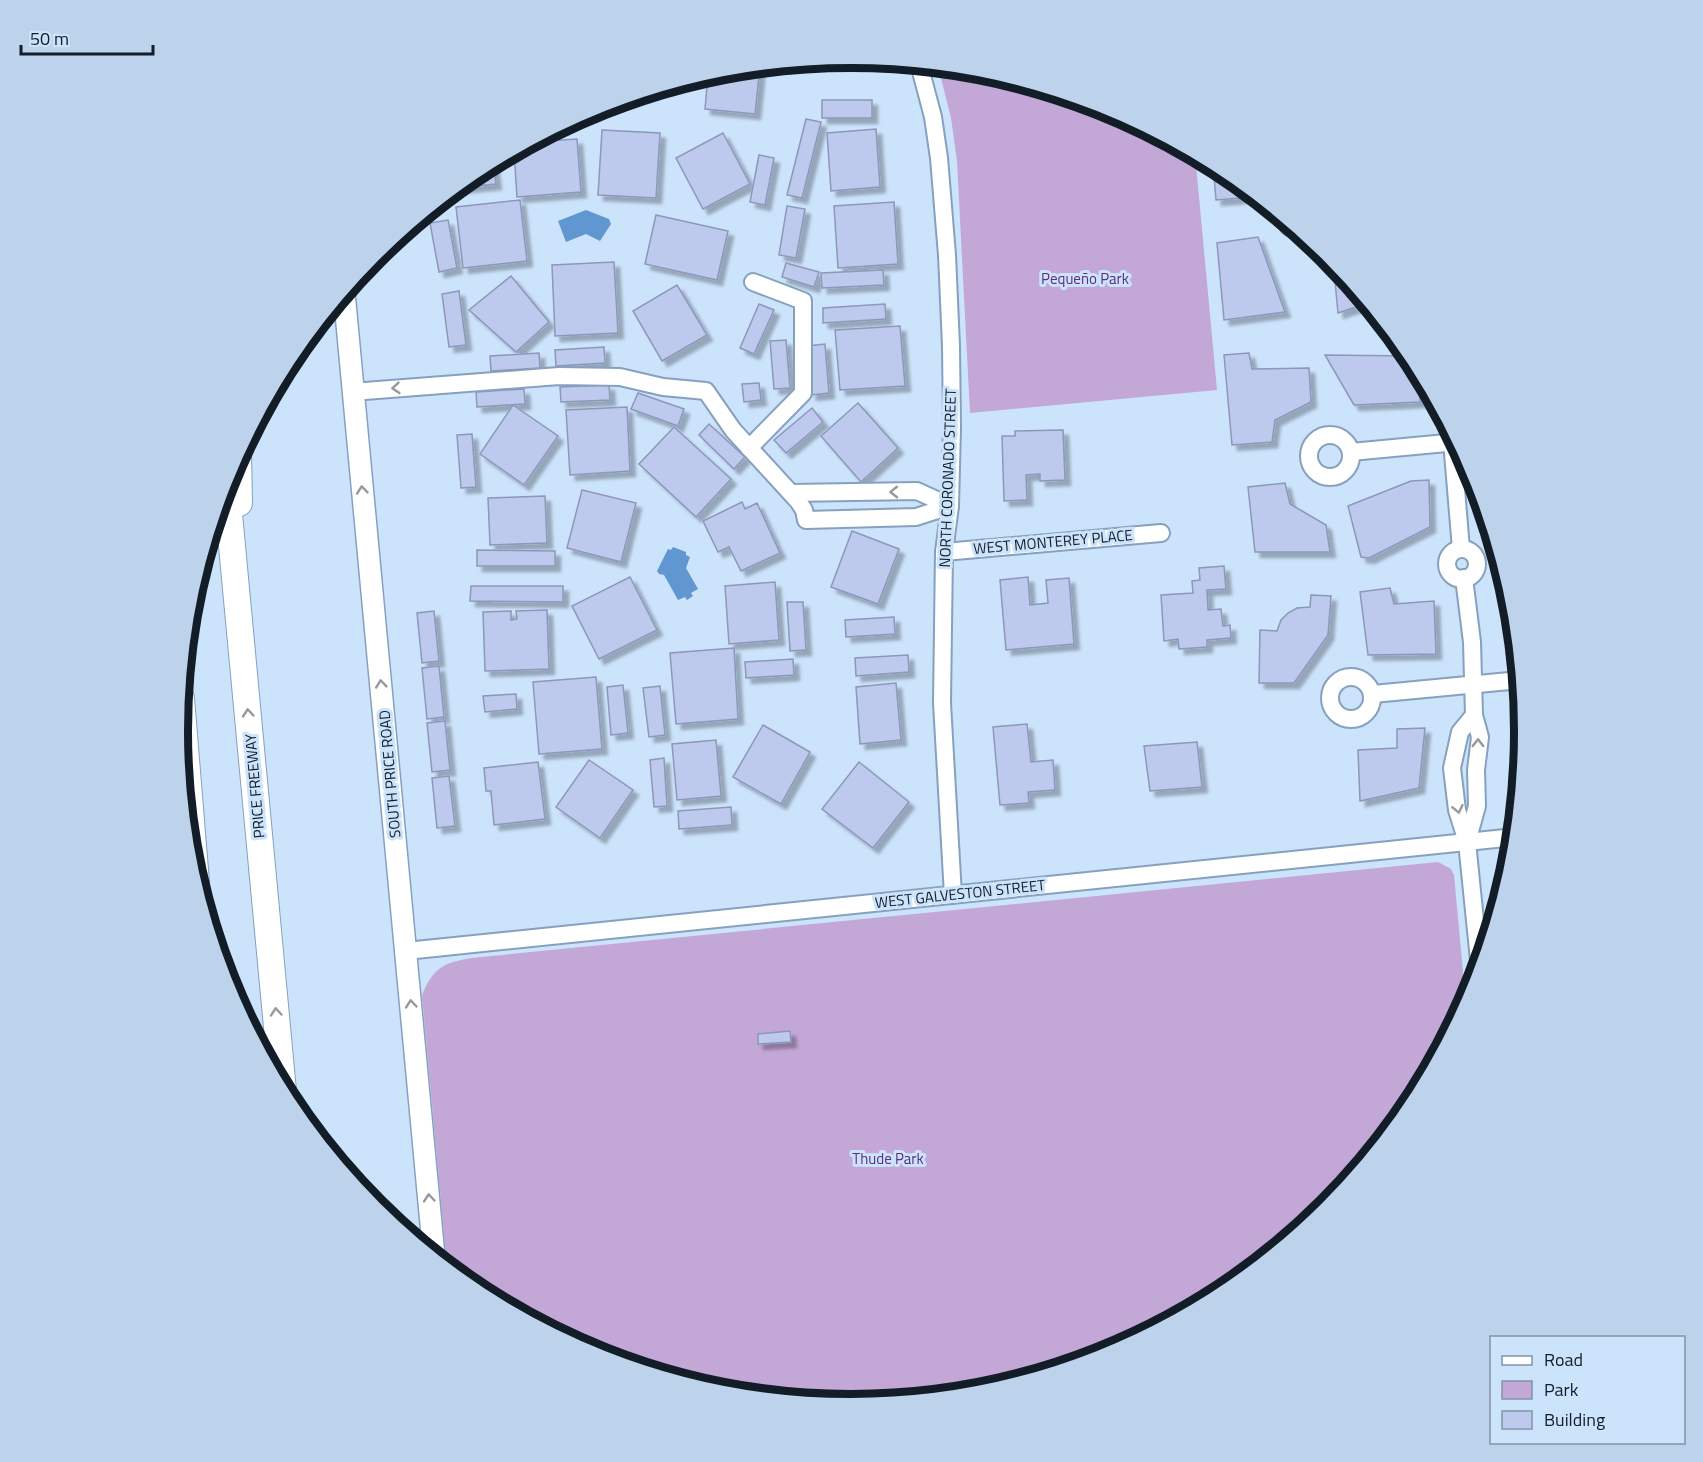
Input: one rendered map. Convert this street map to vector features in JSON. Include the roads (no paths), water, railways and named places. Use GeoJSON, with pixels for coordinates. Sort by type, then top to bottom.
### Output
{"type":"FeatureCollection","features":[{"type":"Feature","properties":{"kind":"highway"},"geometry":{"type":"LineString","coordinates":[[239,478],[243,656]]}},
{"type":"Feature","properties":{"kind":"highway","name":"PRICE FREEWAY"},"geometry":{"type":"LineString","coordinates":[[228,505],[281,1069]]}},
{"type":"Feature","properties":{"kind":"main road","name":"SOUTH PRICE ROAD"},"geometry":{"type":"LineString","coordinates":[[345,304],[433,1245]]}},
{"type":"Feature","properties":{"kind":"street","name":"NORTH CORONADO STREET"},"geometry":{"type":"LineString","coordinates":[[921,71],[933,117],[939,158],[947,255],[952,399],[950,506],[944,552],[942,703],[953,895]]}},
{"type":"Feature","properties":{"kind":"street"},"geometry":{"type":"LineString","coordinates":[[749,448],[802,393],[803,301],[753,282]]}},
{"type":"Feature","properties":{"kind":"street"},"geometry":{"type":"LineString","coordinates":[[352,392],[559,376],[620,377],[663,387],[706,391],[733,430],[791,493],[804,510],[806,520],[916,517],[950,506]]}},
{"type":"Feature","properties":{"kind":"street"},"geometry":{"type":"LineString","coordinates":[[1351,452],[1447,439]]}},
{"type":"Feature","properties":{"kind":"street"},"geometry":{"type":"LineString","coordinates":[[1454,454],[1461,549],[1451,553],[1448,568],[1454,576],[1464,578],[1472,642],[1474,715],[1480,737],[1476,770],[1478,806],[1467,842]]}},
{"type":"Feature","properties":{"kind":"street"},"geometry":{"type":"LineString","coordinates":[[791,493],[917,491],[950,506]]}},
{"type":"Feature","properties":{"kind":"street","name":"WEST MONTEREY PLACE"},"geometry":{"type":"LineString","coordinates":[[944,552],[1161,533]]}},
{"type":"Feature","properties":{"kind":"street"},"geometry":{"type":"LineString","coordinates":[[1372,694],[1513,681]]}},
{"type":"Feature","properties":{"kind":"street"},"geometry":{"type":"LineString","coordinates":[[1474,715],[1460,732],[1452,768],[1457,810],[1467,842],[1478,949]]}},
{"type":"Feature","properties":{"kind":"street"},"geometry":{"type":"LineString","coordinates":[[1452,768],[1476,770]]}},
{"type":"Feature","properties":{"kind":"street","name":"WEST GALVESTON STREET"},"geometry":{"type":"LineString","coordinates":[[406,951],[1506,838]]}},
{"type":"Feature","properties":{"kind":"water"},"geometry":{"type":"Polygon","coordinates":[[[586,210],[609,219],[611,224],[600,241],[586,234],[566,242],[558,221],[586,210]]]}},
{"type":"Feature","properties":{"kind":"water"},"geometry":{"type":"Polygon","coordinates":[[[673,547],[686,552],[686,555],[690,557],[686,568],[698,589],[691,593],[693,596],[687,600],[685,597],[678,600],[664,575],[657,571],[668,549],[671,550],[673,547]]]}},
{"type":"Feature","properties":{"kind":"park label","name":"Pequeño Park"},"geometry":{"type":"Point","coordinates":[1085,279]}},
{"type":"Feature","properties":{"kind":"park label","name":"Thude Park"},"geometry":{"type":"Point","coordinates":[888,1159]}}]}
